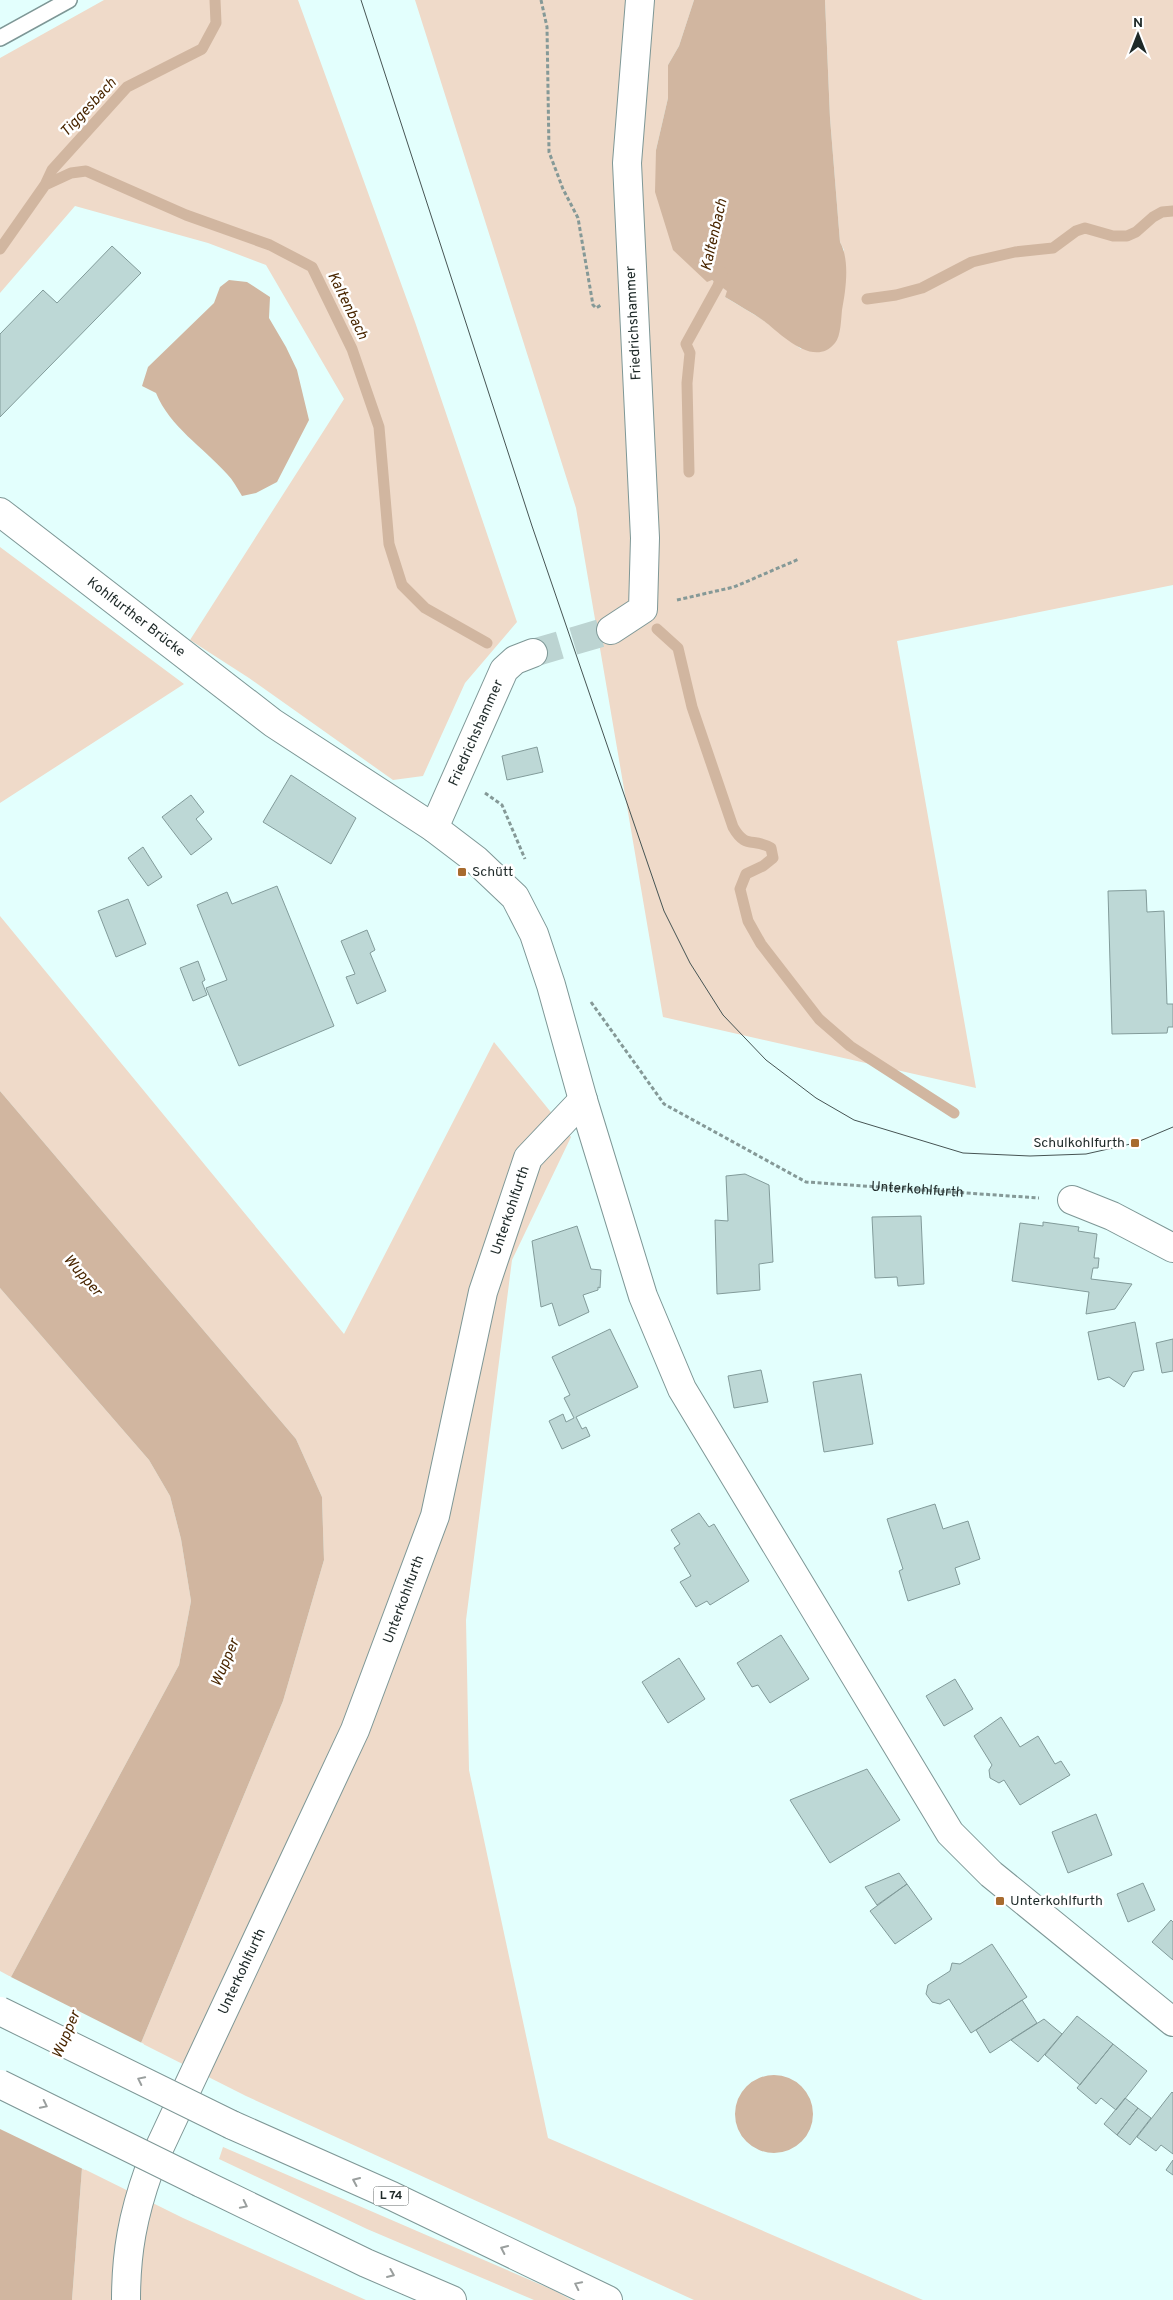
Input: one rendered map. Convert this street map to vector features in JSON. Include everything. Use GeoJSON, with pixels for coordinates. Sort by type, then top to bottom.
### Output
{"type":"FeatureCollection","features":[{"type":"Feature","properties":{"kind":"main road","name":"Friedrichshammer"},"geometry":{"type":"LineString","coordinates":[[640,0],[627,163],[645,538],[642,609]]}},
{"type":"Feature","properties":{"kind":"main road","name":"Kohlfurther Brücke"},"geometry":{"type":"LineString","coordinates":[[0,512],[273,723],[434,828]]}},
{"type":"Feature","properties":{"kind":"main road"},"geometry":{"type":"LineString","coordinates":[[611,630],[642,609]]}},
{"type":"Feature","properties":{"kind":"main road","name":"Friedrichshammer"},"geometry":{"type":"LineString","coordinates":[[434,828],[504,670],[515,660],[533,652]]}},
{"type":"Feature","properties":{"kind":"main road"},"geometry":{"type":"LineString","coordinates":[[434,828],[476,860],[515,897],[534,934],[551,985],[583,1100],[643,1296],[682,1389],[950,1833],[991,1874],[1173,2022]]}},
{"type":"Feature","properties":{"kind":"main road","name":"Unterkohlfurth"},"geometry":{"type":"LineString","coordinates":[[126,2300],[126,2264],[137,2204],[149,2170],[355,1730],[435,1516],[483,1292],[528,1158],[583,1100]]}},
{"type":"Feature","properties":{"kind":"main road"},"geometry":{"type":"LineString","coordinates":[[1072,1200],[1112,1216],[1173,1248]]}},
{"type":"Feature","properties":{"kind":"main road","name":"L 74"},"geometry":{"type":"LineString","coordinates":[[0,2011],[232,2125],[392,2196],[608,2300]]}},
{"type":"Feature","properties":{"kind":"main road"},"geometry":{"type":"LineString","coordinates":[[0,2084],[366,2263],[452,2300]]}},
{"type":"Feature","properties":{"kind":"lane"},"geometry":{"type":"LineString","coordinates":[[0,38],[69,0]]}},
{"type":"Feature","properties":{"kind":"path"},"geometry":{"type":"LineString","coordinates":[[541,0],[547,27],[548,152],[563,189],[578,218],[593,305],[596,308],[603,303]]}},
{"type":"Feature","properties":{"kind":"path"},"geometry":{"type":"LineString","coordinates":[[642,609],[734,587],[799,559]]}},
{"type":"Feature","properties":{"kind":"path","name":"Unterkohlfurth"},"geometry":{"type":"LineString","coordinates":[[586,994],[664,1104],[806,1182],[1072,1200]]}},
{"type":"Feature","properties":{"kind":"shaded area"},"geometry":{"type":"Polygon","coordinates":[[[104,0],[298,0],[415,322],[517,622],[465,683],[423,776],[393,780],[249,678],[190,640],[344,399],[266,265],[208,243],[75,206],[0,293],[0,58],[104,0]]]}},
{"type":"Feature","properties":{"kind":"shaded area"},"geometry":{"type":"Polygon","coordinates":[[[415,0],[694,0],[679,46],[668,65],[668,98],[656,150],[712,280],[728,291],[725,297],[763,320],[801,349],[844,250],[840,242],[830,118],[825,0],[1173,0],[1173,585],[897,641],[976,1088],[663,1017],[576,508],[415,0]]]}},
{"type":"Feature","properties":{"kind":"shaded area"},"geometry":{"type":"Polygon","coordinates":[[[0,547],[184,684],[0,803],[0,547]]]}},
{"type":"Feature","properties":{"kind":"shaded area"},"geometry":{"type":"Polygon","coordinates":[[[0,916],[344,1334],[494,1042],[571,1137],[512,1260],[466,1620],[469,1770],[548,2138],[923,2300],[694,2300],[246,2096],[141,2043],[283,1701],[324,1560],[322,1497],[296,1439],[0,1091],[0,916]]]}},
{"type":"Feature","properties":{"kind":"shaded area"},"geometry":{"type":"Polygon","coordinates":[[[0,1288],[149,1460],[170,1496],[181,1539],[191,1601],[179,1665],[11,1977],[0,1971],[0,1288]]]}},
{"type":"Feature","properties":{"kind":"shaded area"},"geometry":{"type":"Polygon","coordinates":[[[223,2147],[553,2290],[572,2300],[534,2300],[367,2229],[219,2159],[223,2147]]]}},
{"type":"Feature","properties":{"kind":"shaded area"},"geometry":{"type":"Polygon","coordinates":[[[82,2168],[183,2218],[366,2300],[72,2300],[82,2168]]]}},
{"type":"Feature","properties":{"kind":"water"},"geometry":{"type":"Polygon","coordinates":[[[694,0],[825,0],[830,118],[840,242],[846,266],[845,293],[838,336],[835,343],[827,350],[808,351],[788,341],[764,321],[725,297],[727,291],[712,280],[707,282],[673,250],[655,192],[656,150],[668,98],[668,65],[679,46],[694,0]]]}},
{"type":"Feature","properties":{"kind":"water"},"geometry":{"type":"Polygon","coordinates":[[[229,280],[247,282],[270,297],[269,318],[297,370],[309,420],[277,482],[256,493],[242,496],[229,476],[178,426],[162,405],[156,393],[142,386],[148,367],[214,303],[220,287],[229,280]]]}},
{"type":"Feature","properties":{"kind":"water","name":"Wupper"},"geometry":{"type":"Polygon","coordinates":[[[0,1091],[296,1439],[322,1497],[324,1560],[283,1701],[141,2043],[82,2168],[72,2300],[0,2300],[0,2008],[11,1977],[179,1665],[191,1601],[181,1539],[170,1496],[149,1460],[0,1288],[0,1091]]]}},
{"type":"Feature","properties":{"kind":"water"},"geometry":{"type":"Polygon","coordinates":[[[774,2075],[789,2078],[802,2086],[810,2099],[813,2114],[810,2129],[802,2142],[789,2150],[774,2153],[759,2150],[746,2142],[738,2129],[735,2114],[738,2099],[746,2086],[759,2078],[774,2075]]]}},
{"type":"Feature","properties":{"kind":"pier"},"geometry":{"type":"Polygon","coordinates":[[[9,1976],[144,2044],[85,2170],[0,2129],[0,2000],[9,1976]]]}},
{"type":"Feature","properties":{"kind":"building"},"geometry":{"type":"Polygon","coordinates":[[[112,246],[141,273],[0,417],[0,334],[43,290],[57,303],[112,246]]]}},
{"type":"Feature","properties":{"kind":"building"},"geometry":{"type":"Polygon","coordinates":[[[537,747],[543,772],[507,780],[502,756],[537,747]]]}},
{"type":"Feature","properties":{"kind":"building"},"geometry":{"type":"Polygon","coordinates":[[[291,775],[356,818],[331,864],[263,822],[291,775]]]}},
{"type":"Feature","properties":{"kind":"building"},"geometry":{"type":"Polygon","coordinates":[[[191,795],[204,812],[196,819],[212,839],[191,855],[162,817],[191,795]]]}},
{"type":"Feature","properties":{"kind":"building"},"geometry":{"type":"Polygon","coordinates":[[[143,847],[162,877],[148,886],[128,858],[143,847]]]}},
{"type":"Feature","properties":{"kind":"building"},"geometry":{"type":"Polygon","coordinates":[[[277,886],[334,1026],[239,1066],[206,988],[227,980],[197,905],[227,892],[232,904],[277,886]]]}},
{"type":"Feature","properties":{"kind":"building"},"geometry":{"type":"Polygon","coordinates":[[[1146,890],[1147,912],[1164,911],[1167,1004],[1173,1004],[1173,1027],[1168,1027],[1167,1033],[1112,1034],[1108,891],[1146,890]]]}},
{"type":"Feature","properties":{"kind":"building"},"geometry":{"type":"Polygon","coordinates":[[[128,899],[146,944],[116,957],[98,911],[128,899]]]}},
{"type":"Feature","properties":{"kind":"building"},"geometry":{"type":"Polygon","coordinates":[[[367,930],[375,950],[370,953],[386,991],[357,1004],[346,977],[355,974],[341,941],[367,930]]]}},
{"type":"Feature","properties":{"kind":"building"},"geometry":{"type":"Polygon","coordinates":[[[198,961],[205,980],[202,982],[207,995],[193,1001],[180,968],[198,961]]]}},
{"type":"Feature","properties":{"kind":"building"},"geometry":{"type":"Polygon","coordinates":[[[745,1174],[769,1185],[773,1262],[759,1264],[760,1290],[717,1294],[715,1220],[728,1221],[726,1176],[745,1174]]]}},
{"type":"Feature","properties":{"kind":"building"},"geometry":{"type":"Polygon","coordinates":[[[921,1216],[924,1284],[898,1286],[897,1277],[875,1278],[872,1217],[921,1216]]]}},
{"type":"Feature","properties":{"kind":"building"},"geometry":{"type":"Polygon","coordinates":[[[1043,1222],[1079,1227],[1078,1231],[1097,1234],[1094,1258],[1099,1258],[1098,1268],[1093,1268],[1091,1279],[1132,1284],[1115,1309],[1086,1314],[1089,1292],[1012,1281],[1020,1223],[1043,1226],[1043,1222]]]}},
{"type":"Feature","properties":{"kind":"building"},"geometry":{"type":"Polygon","coordinates":[[[577,1226],[591,1269],[601,1270],[600,1288],[598,1287],[598,1290],[583,1295],[589,1312],[559,1326],[552,1303],[541,1307],[532,1241],[577,1226]]]}},
{"type":"Feature","properties":{"kind":"building"},"geometry":{"type":"Polygon","coordinates":[[[1135,1322],[1144,1370],[1133,1372],[1124,1387],[1109,1377],[1098,1380],[1088,1332],[1135,1322]]]}},
{"type":"Feature","properties":{"kind":"building"},"geometry":{"type":"Polygon","coordinates":[[[610,1329],[638,1387],[576,1417],[582,1429],[586,1427],[590,1436],[562,1449],[549,1421],[563,1414],[566,1422],[574,1418],[564,1398],[570,1395],[552,1357],[610,1329]]]}},
{"type":"Feature","properties":{"kind":"building"},"geometry":{"type":"Polygon","coordinates":[[[1173,1339],[1173,1371],[1162,1373],[1156,1343],[1173,1339]]]}},
{"type":"Feature","properties":{"kind":"building"},"geometry":{"type":"Polygon","coordinates":[[[761,1370],[768,1402],[734,1408],[728,1376],[761,1370]]]}},
{"type":"Feature","properties":{"kind":"building"},"geometry":{"type":"Polygon","coordinates":[[[861,1374],[873,1444],[824,1452],[813,1382],[861,1374]]]}},
{"type":"Feature","properties":{"kind":"building"},"geometry":{"type":"Polygon","coordinates":[[[935,1504],[943,1529],[968,1521],[980,1559],[955,1568],[960,1584],[908,1601],[899,1571],[903,1569],[887,1519],[935,1504]]]}},
{"type":"Feature","properties":{"kind":"building"},"geometry":{"type":"Polygon","coordinates":[[[699,1513],[709,1527],[714,1524],[749,1581],[710,1605],[707,1601],[696,1607],[680,1582],[691,1576],[674,1548],[680,1544],[671,1530],[699,1513]]]}},
{"type":"Feature","properties":{"kind":"building"},"geometry":{"type":"Polygon","coordinates":[[[781,1635],[809,1679],[770,1703],[758,1685],[752,1687],[737,1663],[781,1635]]]}},
{"type":"Feature","properties":{"kind":"building"},"geometry":{"type":"Polygon","coordinates":[[[679,1658],[705,1699],[668,1723],[642,1682],[679,1658]]]}},
{"type":"Feature","properties":{"kind":"building"},"geometry":{"type":"Polygon","coordinates":[[[955,1679],[973,1709],[944,1726],[926,1696],[955,1679]]]}},
{"type":"Feature","properties":{"kind":"building"},"geometry":{"type":"Polygon","coordinates":[[[1001,1717],[1020,1747],[1038,1736],[1055,1764],[1061,1761],[1070,1775],[1020,1805],[1004,1780],[999,1783],[990,1778],[989,1770],[992,1765],[974,1736],[1001,1717]]]}},
{"type":"Feature","properties":{"kind":"building"},"geometry":{"type":"Polygon","coordinates":[[[867,1769],[900,1820],[830,1863],[790,1800],[867,1769]]]}},
{"type":"Feature","properties":{"kind":"building"},"geometry":{"type":"Polygon","coordinates":[[[1096,1814],[1112,1855],[1068,1873],[1052,1832],[1096,1814]]]}},
{"type":"Feature","properties":{"kind":"building"},"geometry":{"type":"Polygon","coordinates":[[[899,1873],[907,1884],[877,1905],[865,1887],[899,1873]]]}},
{"type":"Feature","properties":{"kind":"building"},"geometry":{"type":"Polygon","coordinates":[[[1143,1883],[1155,1910],[1128,1922],[1117,1894],[1143,1883]]]}},
{"type":"Feature","properties":{"kind":"building"},"geometry":{"type":"Polygon","coordinates":[[[907,1884],[932,1919],[895,1944],[870,1911],[907,1884]]]}},
{"type":"Feature","properties":{"kind":"building"},"geometry":{"type":"Polygon","coordinates":[[[1171,1920],[1173,1922],[1173,1960],[1152,1942],[1171,1920]]]}},
{"type":"Feature","properties":{"kind":"building"},"geometry":{"type":"Polygon","coordinates":[[[992,1944],[1027,1997],[971,2033],[949,1999],[940,2004],[932,2002],[926,1994],[928,1985],[950,1971],[952,1963],[960,1964],[992,1944]]]}},
{"type":"Feature","properties":{"kind":"building"},"geometry":{"type":"Polygon","coordinates":[[[1022,2000],[1037,2023],[990,2053],[976,2030],[1022,2000]]]}},
{"type":"Feature","properties":{"kind":"building"},"geometry":{"type":"Polygon","coordinates":[[[1077,2016],[1113,2044],[1080,2085],[1045,2055],[1077,2016]]]}},
{"type":"Feature","properties":{"kind":"building"},"geometry":{"type":"Polygon","coordinates":[[[1044,2019],[1062,2034],[1038,2062],[1011,2040],[1044,2019]]]}},
{"type":"Feature","properties":{"kind":"building"},"geometry":{"type":"Polygon","coordinates":[[[1113,2044],[1147,2071],[1116,2110],[1101,2098],[1096,2104],[1077,2088],[1113,2044]]]}},
{"type":"Feature","properties":{"kind":"building"},"geometry":{"type":"Polygon","coordinates":[[[1172,2092],[1173,2154],[1161,2145],[1156,2151],[1137,2137],[1172,2092]]]}},
{"type":"Feature","properties":{"kind":"building"},"geometry":{"type":"Polygon","coordinates":[[[1125,2098],[1138,2108],[1117,2135],[1104,2124],[1125,2098]]]}},
{"type":"Feature","properties":{"kind":"building"},"geometry":{"type":"Polygon","coordinates":[[[1138,2108],[1151,2118],[1130,2145],[1117,2135],[1138,2108]]]}},
{"type":"Feature","properties":{"kind":"building"},"geometry":{"type":"Polygon","coordinates":[[[1173,2160],[1173,2175],[1166,2170],[1173,2160]]]}},
{"type":"Feature","properties":{"kind":"waterway","name":"Tiggesbach"},"geometry":{"type":"LineString","coordinates":[[45,185],[52,170],[127,87],[202,49],[216,23],[215,0]]}},
{"type":"Feature","properties":{"kind":"waterway","name":"Kaltenbach"},"geometry":{"type":"LineString","coordinates":[[0,249],[45,185],[71,173],[86,171],[186,215],[270,245],[312,267],[352,349],[379,427],[389,544],[402,585],[425,608],[487,643]]}},
{"type":"Feature","properties":{"kind":"waterway"},"geometry":{"type":"LineString","coordinates":[[867,299],[896,295],[922,288],[972,262],[1015,252],[1053,248],[1076,231],[1085,228],[1113,236],[1127,236],[1136,232],[1153,217],[1162,212],[1173,211]]}},
{"type":"Feature","properties":{"kind":"waterway","name":"Kaltenbach"},"geometry":{"type":"LineString","coordinates":[[689,472],[687,383],[690,353],[686,344],[718,286],[722,272]]}},
{"type":"Feature","properties":{"kind":"waterway"},"geometry":{"type":"LineString","coordinates":[[657,629],[678,648],[692,707],[733,827],[746,841],[759,843],[771,848],[773,858],[763,866],[746,874],[740,889],[748,921],[761,944],[819,1019],[850,1046],[954,1113]]}},
{"type":"Feature","properties":{"kind":"tunnel"},"geometry":{"type":"LineString","coordinates":[[533,653],[611,630]]}},
{"type":"Feature","properties":{"kind":"tram line"},"geometry":{"type":"LineString","coordinates":[[361,0],[532,526],[664,911],[690,963],[723,1015],[766,1060],[816,1098],[854,1120],[963,1153],[1030,1156],[1086,1154],[1135,1143],[1173,1127]]}},
{"type":"Feature","properties":{"kind":"place","name":"Schütt"},"geometry":{"type":"Point","coordinates":[462,872]}},
{"type":"Feature","properties":{"kind":"place","name":"Schulkohlfurth"},"geometry":{"type":"Point","coordinates":[1135,1143]}},
{"type":"Feature","properties":{"kind":"place","name":"Unterkohlfurth"},"geometry":{"type":"Point","coordinates":[1000,1901]}}]}
